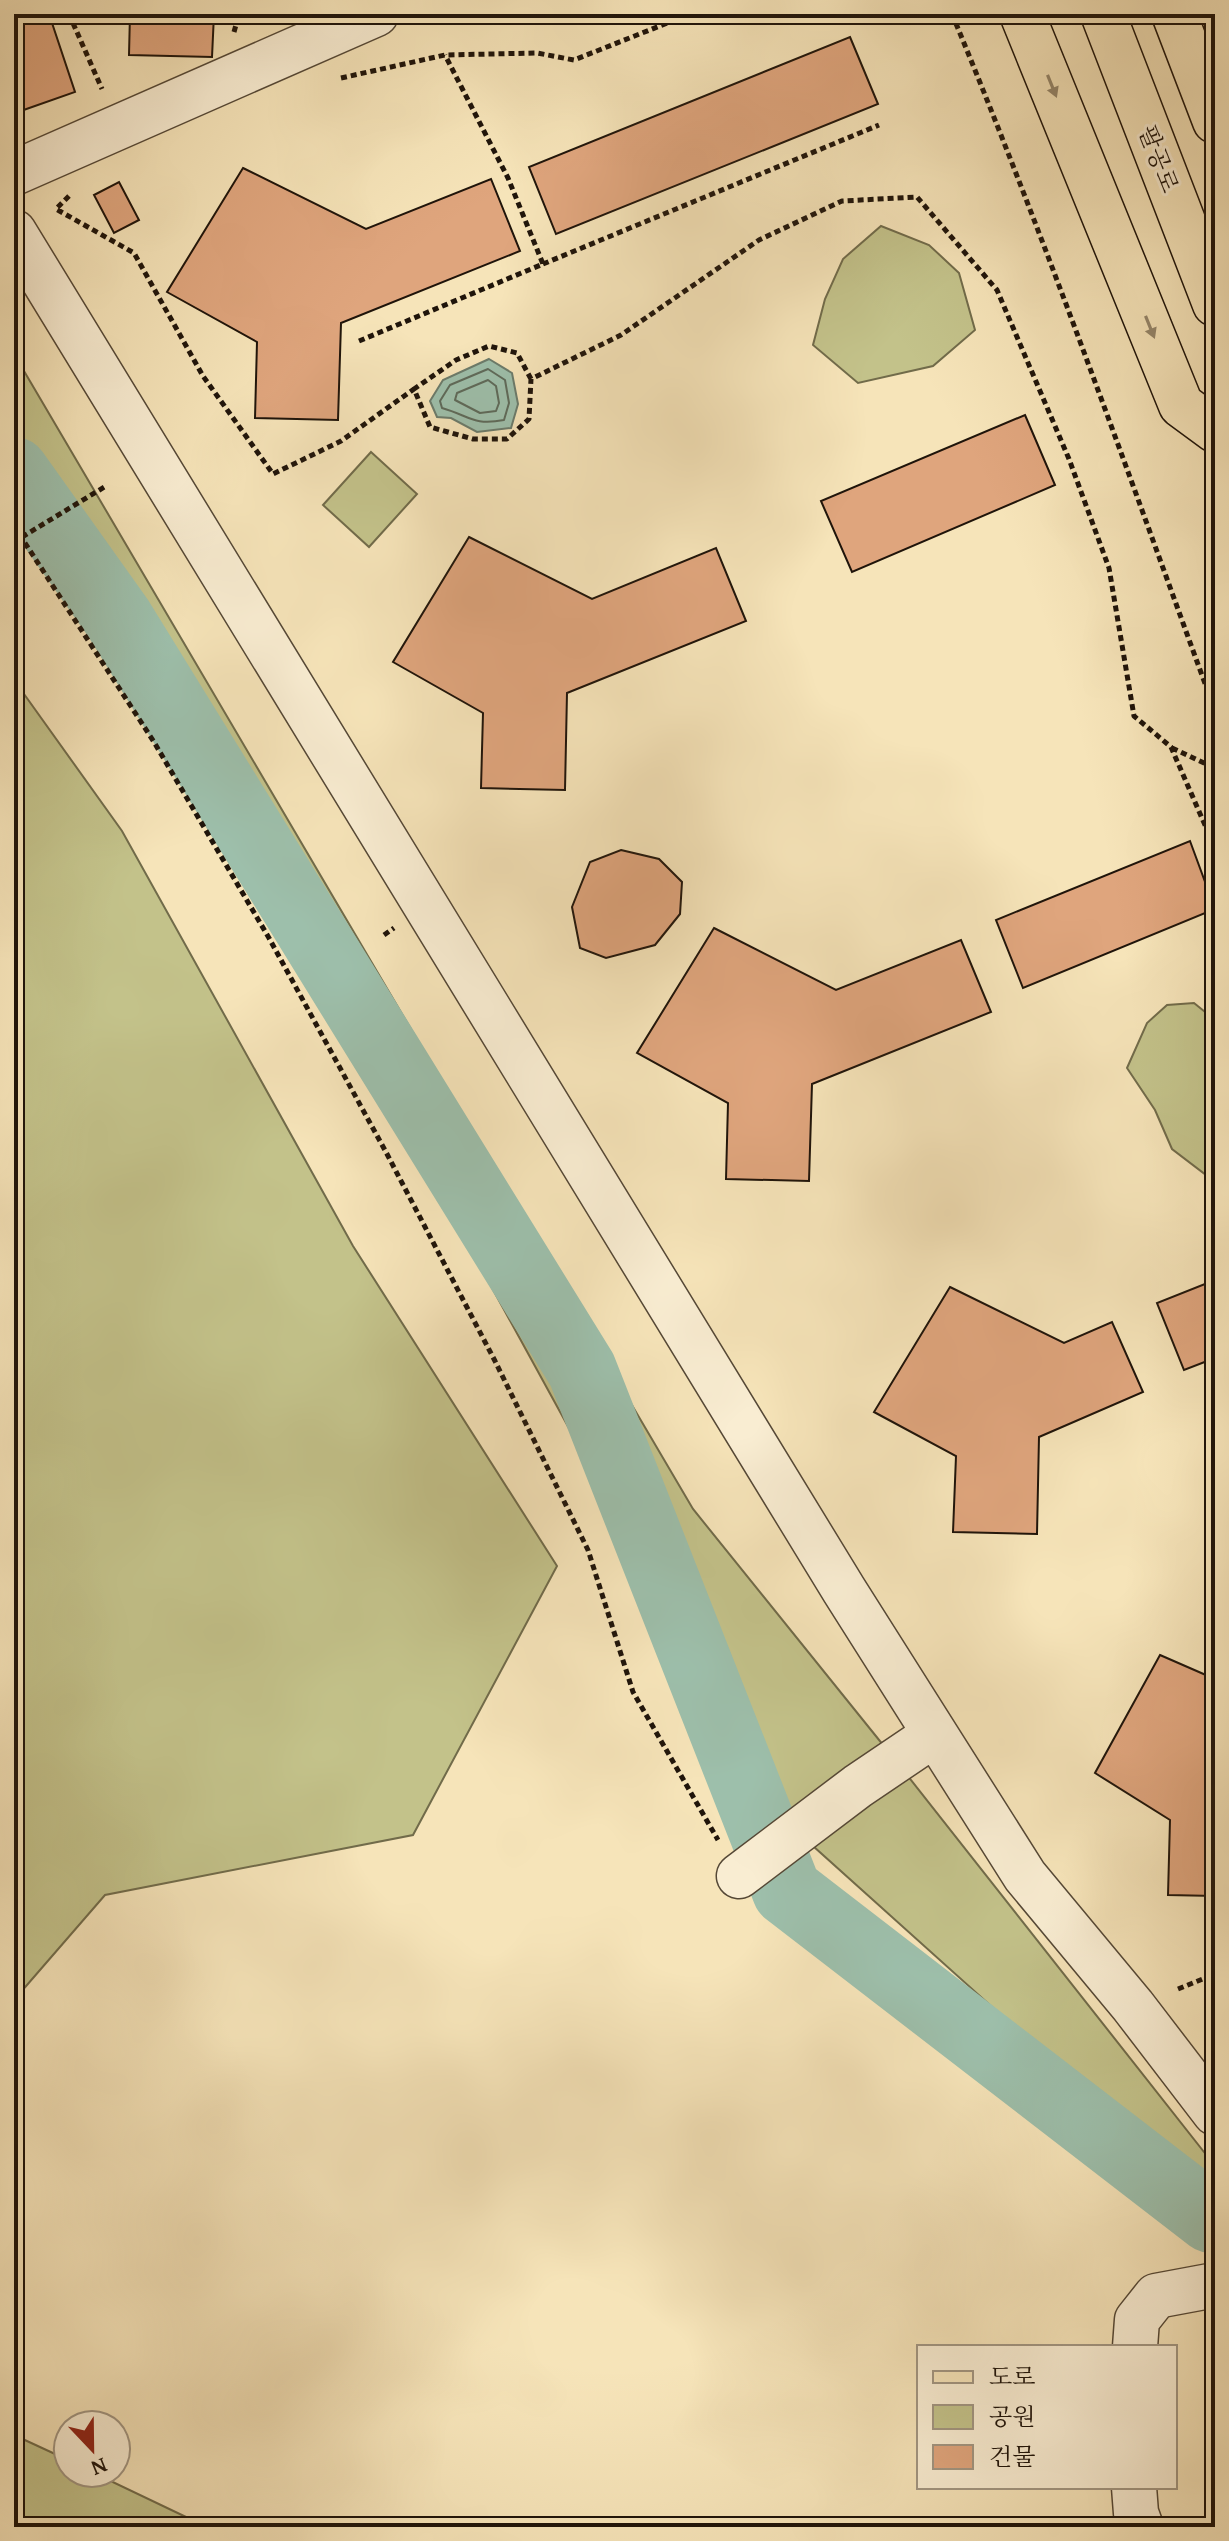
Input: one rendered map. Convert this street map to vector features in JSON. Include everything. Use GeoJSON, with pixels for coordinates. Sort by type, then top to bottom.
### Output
{"type":"FeatureCollection","features":[{"type":"Feature","properties":{"kind":"main road"},"geometry":{"type":"LineString","coordinates":[[1022,14],[1181,405],[1215,430]]}},
{"type":"Feature","properties":{"kind":"main road","name":"팔공로"},"geometry":{"type":"LineString","coordinates":[[1103,14],[1215,304]]}},
{"type":"Feature","properties":{"kind":"main road"},"geometry":{"type":"LineString","coordinates":[[1174,14],[1215,121]]}},
{"type":"Feature","properties":{"kind":"street"},"geometry":{"type":"LineString","coordinates":[[14,173],[376,14]]}},
{"type":"Feature","properties":{"kind":"street"},"geometry":{"type":"LineString","coordinates":[[14,232],[844,1590],[1025,1876],[1133,2006],[1215,2113]]}},
{"type":"Feature","properties":{"kind":"street"},"geometry":{"type":"LineString","coordinates":[[739,1876],[858,1786],[935,1734]]}},
{"type":"Feature","properties":{"kind":"street"},"geometry":{"type":"LineString","coordinates":[[1135,2345],[1137,2320],[1156,2296],[1215,2285]]}},
{"type":"Feature","properties":{"kind":"street"},"geometry":{"type":"LineString","coordinates":[[1134,2489],[1136,2513],[1141,2527]]}},
{"type":"Feature","properties":{"kind":"path"},"geometry":{"type":"LineString","coordinates":[[69,14],[106,98]]}},
{"type":"Feature","properties":{"kind":"path"},"geometry":{"type":"LineString","coordinates":[[338,78],[445,55],[537,53],[574,60],[690,14]]}},
{"type":"Feature","properties":{"kind":"path"},"geometry":{"type":"LineString","coordinates":[[952,14],[1087,361],[1215,711]]}},
{"type":"Feature","properties":{"kind":"path"},"geometry":{"type":"LineString","coordinates":[[445,55],[508,178],[543,264]]}},
{"type":"Feature","properties":{"kind":"path"},"geometry":{"type":"LineString","coordinates":[[359,341],[879,125]]}},
{"type":"Feature","properties":{"kind":"path"},"geometry":{"type":"LineString","coordinates":[[75,191],[56,209],[134,253],[203,376],[273,474],[341,441],[414,389],[456,360],[489,346],[517,353],[531,379],[529,419],[507,439],[473,439],[430,427],[414,389]]}},
{"type":"Feature","properties":{"kind":"path"},"geometry":{"type":"LineString","coordinates":[[531,379],[621,335],[759,240],[828,207],[842,201],[917,197],[997,290],[1069,459],[1109,568],[1134,716],[1171,747],[1214,768]]}},
{"type":"Feature","properties":{"kind":"path"},"geometry":{"type":"LineString","coordinates":[[22,537],[106,486]]}},
{"type":"Feature","properties":{"kind":"path"},"geometry":{"type":"LineString","coordinates":[[14,526],[154,742],[269,938],[387,1154],[495,1361],[588,1550],[633,1692],[739,1876]]}},
{"type":"Feature","properties":{"kind":"path"},"geometry":{"type":"LineString","coordinates":[[1171,747],[1215,848]]}},
{"type":"Feature","properties":{"kind":"path"},"geometry":{"type":"LineString","coordinates":[[1178,1989],[1215,1974]]}},
{"type":"Feature","properties":{"kind":"green space"},"geometry":{"type":"Polygon","coordinates":[[[881,226],[929,245],[959,273],[975,330],[933,366],[858,383],[813,345],[825,299],[843,259],[881,226]]]}},
{"type":"Feature","properties":{"kind":"green space"},"geometry":{"type":"Polygon","coordinates":[[[14,354],[693,1509],[1215,2166],[1215,2194],[1050,2059],[783,1819],[232,813],[14,514],[14,354]]]}},
{"type":"Feature","properties":{"kind":"green space"},"geometry":{"type":"Polygon","coordinates":[[[371,452],[417,494],[369,547],[323,505],[371,452]]]}},
{"type":"Feature","properties":{"kind":"green space"},"geometry":{"type":"Polygon","coordinates":[[[14,680],[122,831],[353,1246],[557,1566],[413,1835],[105,1895],[14,2000],[14,680]]]}},
{"type":"Feature","properties":{"kind":"green space"},"geometry":{"type":"Polygon","coordinates":[[[1194,1003],[1215,1020],[1215,1176],[1210,1178],[1172,1149],[1155,1110],[1127,1068],[1147,1023],[1167,1005],[1194,1003]]]}},
{"type":"Feature","properties":{"kind":"green space"},"geometry":{"type":"Polygon","coordinates":[[[14,2435],[52,2453],[52,2489],[127,2489],[207,2527],[14,2527],[14,2435]]]}},
{"type":"Feature","properties":{"kind":"water"},"geometry":{"type":"Polygon","coordinates":[[[489,359],[512,373],[518,404],[511,428],[477,432],[451,418],[437,417],[430,401],[443,380],[489,359]]]}},
{"type":"Feature","properties":{"kind":"building"},"geometry":{"type":"Polygon","coordinates":[[[14,14],[49,14],[75,92],[15,113],[14,14]]]}},
{"type":"Feature","properties":{"kind":"building"},"geometry":{"type":"Polygon","coordinates":[[[130,14],[214,14],[212,57],[129,55],[130,14]]]}},
{"type":"Feature","properties":{"kind":"building"},"geometry":{"type":"Polygon","coordinates":[[[850,37],[878,104],[556,234],[529,167],[850,37]]]}},
{"type":"Feature","properties":{"kind":"building"},"geometry":{"type":"Polygon","coordinates":[[[243,168],[366,229],[491,179],[520,251],[341,323],[338,420],[255,418],[257,342],[167,292],[243,168]]]}},
{"type":"Feature","properties":{"kind":"building"},"geometry":{"type":"Polygon","coordinates":[[[119,182],[139,220],[114,233],[94,195],[119,182]]]}},
{"type":"Feature","properties":{"kind":"building"},"geometry":{"type":"Polygon","coordinates":[[[1025,415],[1055,485],[852,572],[821,501],[1025,415]]]}},
{"type":"Feature","properties":{"kind":"building"},"geometry":{"type":"Polygon","coordinates":[[[469,537],[592,599],[716,548],[746,621],[567,693],[565,790],[481,788],[483,713],[393,662],[469,537]]]}},
{"type":"Feature","properties":{"kind":"building"},"geometry":{"type":"Polygon","coordinates":[[[1190,841],[1215,909],[1023,988],[996,920],[1190,841]]]}},
{"type":"Feature","properties":{"kind":"building"},"geometry":{"type":"Polygon","coordinates":[[[621,850],[659,859],[682,882],[680,914],[655,945],[606,958],[580,948],[572,907],[590,862],[621,850]]]}},
{"type":"Feature","properties":{"kind":"building"},"geometry":{"type":"Polygon","coordinates":[[[714,928],[836,990],[961,940],[991,1012],[812,1084],[809,1181],[726,1179],[728,1103],[637,1053],[714,928]]]}},
{"type":"Feature","properties":{"kind":"building"},"geometry":{"type":"Polygon","coordinates":[[[1215,1280],[1215,1358],[1184,1370],[1157,1303],[1215,1280]]]}},
{"type":"Feature","properties":{"kind":"building"},"geometry":{"type":"Polygon","coordinates":[[[950,1287],[1064,1343],[1112,1322],[1143,1392],[1039,1437],[1037,1534],[953,1532],[956,1456],[874,1412],[950,1287]]]}},
{"type":"Feature","properties":{"kind":"building"},"geometry":{"type":"Polygon","coordinates":[[[1160,1655],[1215,1679],[1215,1896],[1168,1895],[1170,1820],[1095,1773],[1160,1655]]]}},
{"type":"Feature","properties":{"kind":"waterway"},"geometry":{"type":"LineString","coordinates":[[14,472],[118,618],[582,1370],[787,1891],[1211,2218]]}}]}
